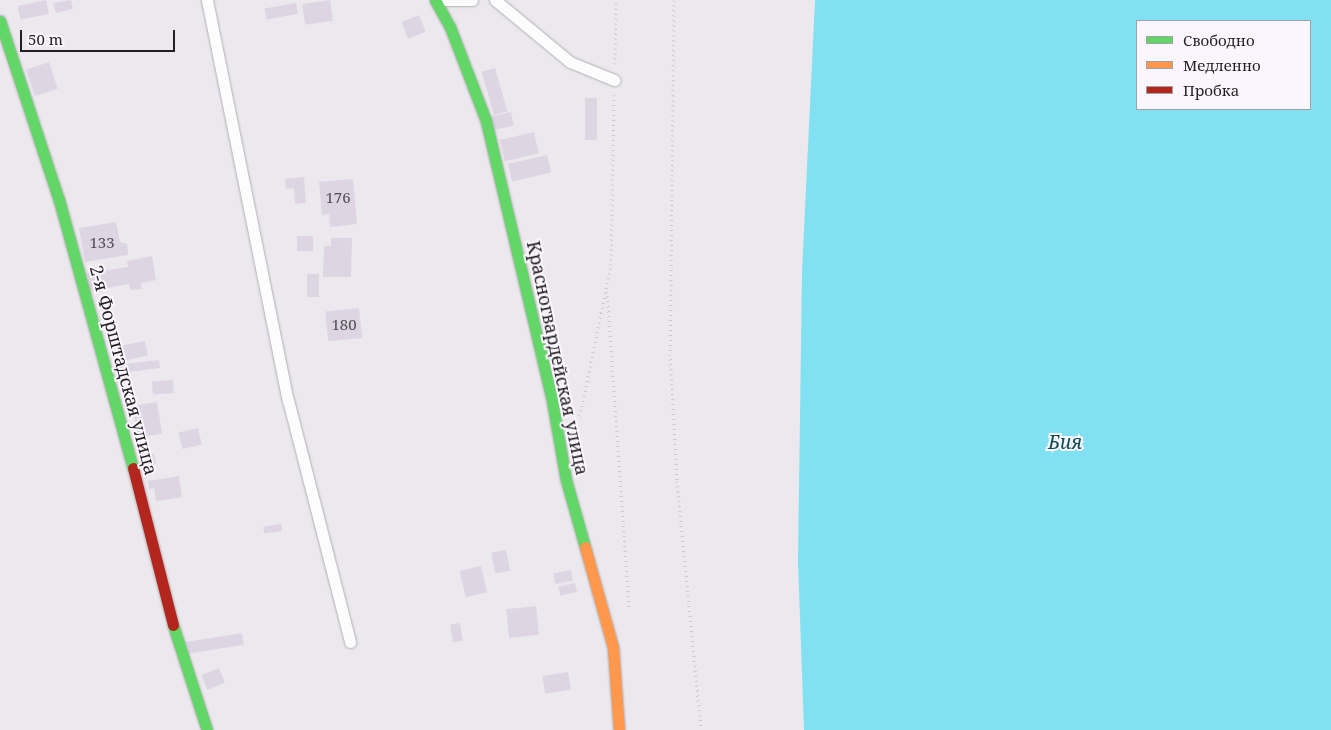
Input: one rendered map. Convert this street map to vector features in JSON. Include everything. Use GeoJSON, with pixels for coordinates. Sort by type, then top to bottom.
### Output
{"type":"FeatureCollection","features":[{"type":"Feature","properties":{"kind":"street","name":"Красногвардейская улица"},"geometry":{"type":"LineString","coordinates":[[435,0],[450,27],[486,121],[551,395],[566,480],[613,647],[619,730]]}},
{"type":"Feature","properties":{"kind":"street","name":"2-я Форштадская улица"},"geometry":{"type":"LineString","coordinates":[[0,21],[62,209],[105,359],[175,633],[207,730]]}},
{"type":"Feature","properties":{"kind":"lane"},"geometry":{"type":"LineString","coordinates":[[207,0],[288,400],[350,642]]}},
{"type":"Feature","properties":{"kind":"lane"},"geometry":{"type":"LineString","coordinates":[[435,0],[472,0]]}},
{"type":"Feature","properties":{"kind":"lane"},"geometry":{"type":"LineString","coordinates":[[495,0],[570,62],[614,80]]}},
{"type":"Feature","properties":{"kind":"path"},"geometry":{"type":"LineString","coordinates":[[578,423],[607,285],[612,230],[616,0]]}},
{"type":"Feature","properties":{"kind":"path"},"geometry":{"type":"LineString","coordinates":[[674,0],[670,354],[677,481],[700,730]]}},
{"type":"Feature","properties":{"kind":"path"},"geometry":{"type":"LineString","coordinates":[[607,285],[629,618]]}},
{"type":"Feature","properties":{"kind":"water","name":"Бия"},"geometry":{"type":"Polygon","coordinates":[[[815,0],[1331,0],[1331,730],[804,730],[798,561],[802,272],[815,0]]]}},
{"type":"Feature","properties":{"kind":"building"},"geometry":{"type":"Polygon","coordinates":[[[46,0],[49,14],[21,20],[18,6],[46,0]]]}},
{"type":"Feature","properties":{"kind":"building"},"geometry":{"type":"Polygon","coordinates":[[[71,0],[73,9],[56,13],[53,3],[71,0]]]}},
{"type":"Feature","properties":{"kind":"building"},"geometry":{"type":"Polygon","coordinates":[[[330,0],[333,21],[305,25],[302,4],[330,0]]]}},
{"type":"Feature","properties":{"kind":"building"},"geometry":{"type":"Polygon","coordinates":[[[296,3],[298,14],[266,19],[264,9],[296,3]]]}},
{"type":"Feature","properties":{"kind":"building"},"geometry":{"type":"Polygon","coordinates":[[[419,15],[426,32],[408,39],[401,22],[419,15]]]}},
{"type":"Feature","properties":{"kind":"building"},"geometry":{"type":"Polygon","coordinates":[[[49,62],[58,89],[35,96],[26,69],[49,62]]]}},
{"type":"Feature","properties":{"kind":"building"},"geometry":{"type":"Polygon","coordinates":[[[495,68],[507,111],[494,115],[482,72],[495,68]]]}},
{"type":"Feature","properties":{"kind":"building"},"geometry":{"type":"Polygon","coordinates":[[[585,98],[597,98],[597,140],[585,140],[585,98]]]}},
{"type":"Feature","properties":{"kind":"building"},"geometry":{"type":"Polygon","coordinates":[[[511,112],[514,126],[494,130],[491,116],[511,112]]]}},
{"type":"Feature","properties":{"kind":"building"},"geometry":{"type":"Polygon","coordinates":[[[534,132],[539,153],[505,161],[500,140],[534,132]]]}},
{"type":"Feature","properties":{"kind":"building"},"geometry":{"type":"Polygon","coordinates":[[[547,155],[551,173],[512,182],[508,164],[547,155]]]}},
{"type":"Feature","properties":{"kind":"building"},"geometry":{"type":"Polygon","coordinates":[[[304,177],[306,203],[295,204],[294,188],[286,189],[285,179],[304,177]]]}},
{"type":"Feature","properties":{"kind":"building"},"geometry":{"type":"Polygon","coordinates":[[[353,179],[357,224],[330,227],[329,214],[322,215],[319,182],[353,179]]]}},
{"type":"Feature","properties":{"kind":"building"},"geometry":{"type":"Polygon","coordinates":[[[116,222],[120,242],[127,244],[128,255],[85,262],[79,228],[116,222]]]}},
{"type":"Feature","properties":{"kind":"building"},"geometry":{"type":"Polygon","coordinates":[[[297,236],[313,236],[313,251],[297,251],[297,236]]]}},
{"type":"Feature","properties":{"kind":"building"},"geometry":{"type":"Polygon","coordinates":[[[331,238],[352,238],[351,277],[323,277],[324,246],[331,246],[331,238]]]}},
{"type":"Feature","properties":{"kind":"building"},"geometry":{"type":"Polygon","coordinates":[[[152,256],[156,280],[141,283],[142,289],[130,290],[129,284],[90,291],[87,273],[128,267],[127,261],[152,256]]]}},
{"type":"Feature","properties":{"kind":"building"},"geometry":{"type":"Polygon","coordinates":[[[307,274],[319,274],[319,297],[307,297],[307,274]]]}},
{"type":"Feature","properties":{"kind":"building"},"geometry":{"type":"Polygon","coordinates":[[[359,308],[362,338],[328,341],[325,312],[359,308]]]}},
{"type":"Feature","properties":{"kind":"building"},"geometry":{"type":"Polygon","coordinates":[[[145,341],[148,356],[122,361],[119,346],[145,341]]]}},
{"type":"Feature","properties":{"kind":"building"},"geometry":{"type":"Polygon","coordinates":[[[159,360],[160,368],[115,373],[114,365],[159,360]]]}},
{"type":"Feature","properties":{"kind":"building"},"geometry":{"type":"Polygon","coordinates":[[[173,380],[174,393],[153,394],[152,381],[173,380]]]}},
{"type":"Feature","properties":{"kind":"building"},"geometry":{"type":"Polygon","coordinates":[[[157,402],[162,434],[137,438],[132,406],[157,402]]]}},
{"type":"Feature","properties":{"kind":"building"},"geometry":{"type":"Polygon","coordinates":[[[198,428],[202,445],[182,449],[179,432],[198,428]]]}},
{"type":"Feature","properties":{"kind":"building"},"geometry":{"type":"Polygon","coordinates":[[[154,454],[156,464],[142,466],[140,455],[154,454]]]}},
{"type":"Feature","properties":{"kind":"building"},"geometry":{"type":"Polygon","coordinates":[[[179,476],[182,497],[156,501],[154,488],[149,489],[148,481],[179,476]]]}},
{"type":"Feature","properties":{"kind":"building"},"geometry":{"type":"Polygon","coordinates":[[[281,524],[282,531],[264,533],[263,527],[281,524]]]}},
{"type":"Feature","properties":{"kind":"building"},"geometry":{"type":"Polygon","coordinates":[[[506,550],[510,571],[495,573],[491,553],[506,550]]]}},
{"type":"Feature","properties":{"kind":"building"},"geometry":{"type":"Polygon","coordinates":[[[481,566],[487,592],[466,597],[460,571],[481,566]]]}},
{"type":"Feature","properties":{"kind":"building"},"geometry":{"type":"Polygon","coordinates":[[[571,570],[573,581],[555,584],[553,573],[571,570]]]}},
{"type":"Feature","properties":{"kind":"building"},"geometry":{"type":"Polygon","coordinates":[[[575,583],[577,592],[560,596],[558,587],[575,583]]]}},
{"type":"Feature","properties":{"kind":"building"},"geometry":{"type":"Polygon","coordinates":[[[536,606],[539,635],[509,638],[506,609],[536,606]]]}},
{"type":"Feature","properties":{"kind":"building"},"geometry":{"type":"Polygon","coordinates":[[[460,623],[463,641],[453,642],[450,625],[460,623]]]}},
{"type":"Feature","properties":{"kind":"building"},"geometry":{"type":"Polygon","coordinates":[[[242,633],[244,645],[188,654],[186,642],[242,633]]]}},
{"type":"Feature","properties":{"kind":"building"},"geometry":{"type":"Polygon","coordinates":[[[219,668],[225,683],[207,690],[201,675],[219,668]]]}},
{"type":"Feature","properties":{"kind":"building"},"geometry":{"type":"Polygon","coordinates":[[[568,672],[571,690],[545,694],[542,676],[568,672]]]}},
{"type":"Feature","properties":{"kind":"traffic: fast"},"geometry":{"type":"LineString","coordinates":[[435,0],[450,27],[486,121],[551,395],[566,480],[585,547]]}},
{"type":"Feature","properties":{"kind":"traffic: fast"},"geometry":{"type":"LineString","coordinates":[[0,21],[59,200],[133,468]]}},
{"type":"Feature","properties":{"kind":"traffic: fast"},"geometry":{"type":"LineString","coordinates":[[173,625],[207,730]]}},
{"type":"Feature","properties":{"kind":"traffic: slow"},"geometry":{"type":"LineString","coordinates":[[585,547],[613,647],[619,730]]}},
{"type":"Feature","properties":{"kind":"traffic: jam"},"geometry":{"type":"LineString","coordinates":[[133,468],[173,625]]}}]}
